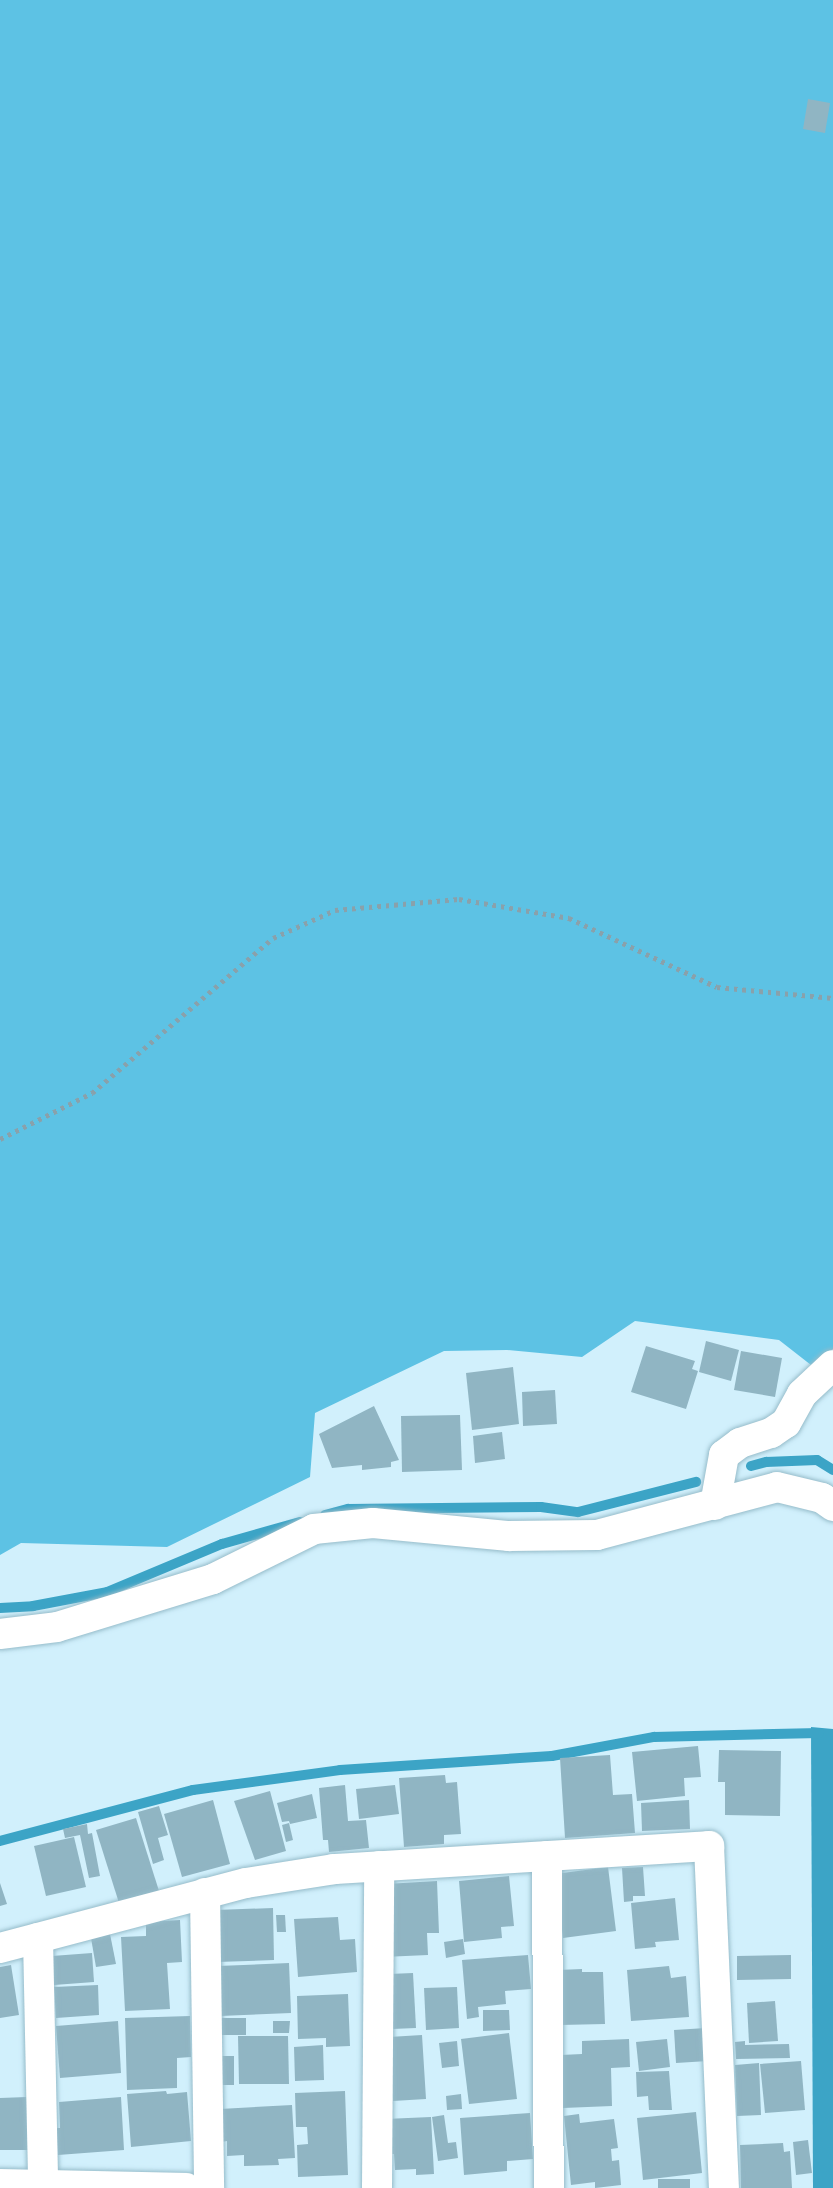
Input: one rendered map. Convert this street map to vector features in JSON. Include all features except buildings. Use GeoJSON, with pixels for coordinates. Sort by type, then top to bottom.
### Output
{"type":"FeatureCollection","features":[{"type":"Feature","properties":{"kind":"street"},"geometry":{"type":"LineString","coordinates":[[715,1506],[724,1455],[740,1443],[771,1433],[786,1423],[802,1394],[833,1365]]}},
{"type":"Feature","properties":{"kind":"street"},"geometry":{"type":"LineString","coordinates":[[0,1634],[57,1627],[213,1579],[314,1529],[373,1523],[509,1536],[597,1535],[715,1506],[777,1487],[822,1498],[833,1506]]}},
{"type":"Feature","properties":{"kind":"street"},"geometry":{"type":"LineString","coordinates":[[0,1948],[246,1883],[334,1868],[709,1846],[724,2188]]}},
{"type":"Feature","properties":{"kind":"street"},"geometry":{"type":"LineString","coordinates":[[547,1856],[549,2188]]}},
{"type":"Feature","properties":{"kind":"street"},"geometry":{"type":"LineString","coordinates":[[377,2188],[379,1866]]}},
{"type":"Feature","properties":{"kind":"street"},"geometry":{"type":"LineString","coordinates":[[205,1893],[209,2188]]}},
{"type":"Feature","properties":{"kind":"street"},"geometry":{"type":"LineString","coordinates":[[38,1937],[43,2183]]}},
{"type":"Feature","properties":{"kind":"street"},"geometry":{"type":"LineString","coordinates":[[0,2184],[186,2188]]}},
{"type":"Feature","properties":{"kind":"path"},"geometry":{"type":"LineString","coordinates":[[0,1139],[92,1093],[273,938],[335,910],[459,899],[569,918],[718,987],[833,998]]}},
{"type":"Feature","properties":{"kind":"shaded area"},"geometry":{"type":"Polygon","coordinates":[[[0,0],[833,0],[833,1349],[811,1365],[779,1340],[635,1321],[582,1357],[507,1350],[444,1351],[315,1413],[310,1477],[167,1547],[21,1543],[0,1555],[0,0]]]}},
{"type":"Feature","properties":{"kind":"shaded area"},"geometry":{"type":"Polygon","coordinates":[[[811,1727],[833,1729],[833,2188],[813,2188],[811,1727]]]}},
{"type":"Feature","properties":{"kind":"waterway"},"geometry":{"type":"LineString","coordinates":[[751,1466],[766,1462],[817,1460],[833,1470]]}},
{"type":"Feature","properties":{"kind":"waterway"},"geometry":{"type":"LineString","coordinates":[[325,1515],[348,1509],[541,1507],[578,1512],[696,1482]]}},
{"type":"Feature","properties":{"kind":"waterway"},"geometry":{"type":"LineString","coordinates":[[0,1608],[33,1606],[107,1592],[222,1544],[300,1522]]}},
{"type":"Feature","properties":{"kind":"waterway"},"geometry":{"type":"LineString","coordinates":[[0,1841],[193,1790],[340,1770],[552,1756],[654,1737],[819,1733]]}}]}
